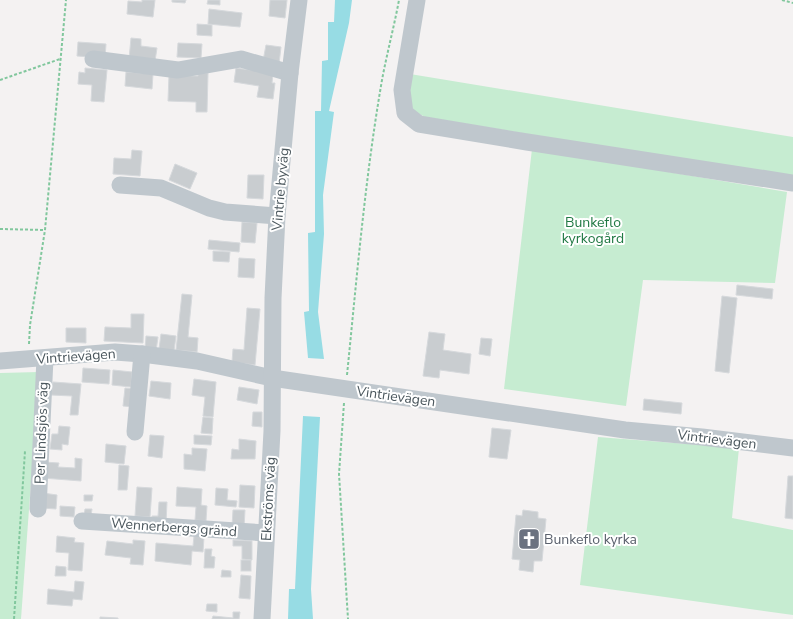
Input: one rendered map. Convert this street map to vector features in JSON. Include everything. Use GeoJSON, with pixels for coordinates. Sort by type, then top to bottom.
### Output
{"type":"FeatureCollection","features":[{"type":"Feature","properties":{"kind":"street","name":"Vintrie byväg"},"geometry":{"type":"LineString","coordinates":[[272,378],[273,298],[277,216],[290,73],[299,0]]}},
{"type":"Feature","properties":{"kind":"street"},"geometry":{"type":"LineString","coordinates":[[417,0],[402,90],[404,113],[419,124],[793,183]]}},
{"type":"Feature","properties":{"kind":"street"},"geometry":{"type":"LineString","coordinates":[[93,59],[178,70],[241,59],[290,73]]}},
{"type":"Feature","properties":{"kind":"street"},"geometry":{"type":"LineString","coordinates":[[120,185],[161,188],[209,208],[225,212],[277,216]]}},
{"type":"Feature","properties":{"kind":"street","name":"Vintrievägen"},"geometry":{"type":"LineString","coordinates":[[0,361],[115,352],[142,354],[197,361],[272,378],[625,430],[702,437],[793,448]]}},
{"type":"Feature","properties":{"kind":"street"},"geometry":{"type":"LineString","coordinates":[[135,432],[142,354]]}},
{"type":"Feature","properties":{"kind":"street","name":"Per Lindsjös väg"},"geometry":{"type":"LineString","coordinates":[[36,359],[38,509]]}},
{"type":"Feature","properties":{"kind":"street","name":"Ekströms väg"},"geometry":{"type":"LineString","coordinates":[[262,619],[272,431],[272,378]]}},
{"type":"Feature","properties":{"kind":"street","name":"Wennerbergs gränd"},"geometry":{"type":"LineString","coordinates":[[82,521],[266,533]]}},
{"type":"Feature","properties":{"kind":"path"},"geometry":{"type":"LineString","coordinates":[[36,359],[30,325],[45,230],[66,0]]}},
{"type":"Feature","properties":{"kind":"path"},"geometry":{"type":"LineString","coordinates":[[348,619],[339,474],[346,389],[366,189],[382,80],[399,0]]}},
{"type":"Feature","properties":{"kind":"path"},"geometry":{"type":"LineString","coordinates":[[782,0],[793,2]]}},
{"type":"Feature","properties":{"kind":"path"},"geometry":{"type":"LineString","coordinates":[[0,80],[60,59]]}},
{"type":"Feature","properties":{"kind":"path"},"geometry":{"type":"LineString","coordinates":[[0,229],[45,230]]}},
{"type":"Feature","properties":{"kind":"path"},"geometry":{"type":"LineString","coordinates":[[14,619],[25,445]]}},
{"type":"Feature","properties":{"kind":"green space"},"geometry":{"type":"Polygon","coordinates":[[[410,74],[793,137],[793,178],[425,117],[410,109],[410,74]]]}},
{"type":"Feature","properties":{"kind":"green space","name":"Bunkeflo kyrkogård"},"geometry":{"type":"Polygon","coordinates":[[[532,149],[787,192],[775,283],[643,280],[626,406],[504,389],[532,149]]]}},
{"type":"Feature","properties":{"kind":"green space"},"geometry":{"type":"Polygon","coordinates":[[[39,372],[21,619],[0,619],[0,373],[39,372]]]}},
{"type":"Feature","properties":{"kind":"green space"},"geometry":{"type":"Polygon","coordinates":[[[598,437],[739,448],[732,518],[793,530],[793,615],[580,585],[598,437]]]}},
{"type":"Feature","properties":{"kind":"water"},"geometry":{"type":"Polygon","coordinates":[[[335,0],[352,0],[349,23],[329,111],[334,112],[323,195],[324,234],[318,312],[324,359],[308,358],[304,312],[309,311],[308,233],[315,232],[315,111],[321,111],[322,61],[328,60],[328,22],[334,22],[335,0]]]}},
{"type":"Feature","properties":{"kind":"water"},"geometry":{"type":"Polygon","coordinates":[[[303,416],[320,417],[311,589],[313,619],[288,619],[289,589],[295,589],[303,416]]]}},
{"type":"Feature","properties":{"kind":"building"},"geometry":{"type":"Polygon","coordinates":[[[142,0],[155,0],[153,17],[127,14],[128,1],[142,2],[142,0]]]}},
{"type":"Feature","properties":{"kind":"building"},"geometry":{"type":"Polygon","coordinates":[[[172,0],[186,0],[185,3],[172,2],[172,0]]]}},
{"type":"Feature","properties":{"kind":"building"},"geometry":{"type":"Polygon","coordinates":[[[208,0],[220,0],[220,5],[207,4],[208,0]]]}},
{"type":"Feature","properties":{"kind":"building"},"geometry":{"type":"Polygon","coordinates":[[[270,0],[287,0],[285,18],[269,16],[270,0]]]}},
{"type":"Feature","properties":{"kind":"building"},"geometry":{"type":"Polygon","coordinates":[[[209,9],[242,13],[240,27],[208,24],[209,9]]]}},
{"type":"Feature","properties":{"kind":"building"},"geometry":{"type":"Polygon","coordinates":[[[197,24],[212,25],[212,36],[197,35],[197,24]]]}},
{"type":"Feature","properties":{"kind":"building"},"geometry":{"type":"Polygon","coordinates":[[[131,38],[141,39],[141,46],[157,48],[155,61],[129,59],[131,38]]]}},
{"type":"Feature","properties":{"kind":"building"},"geometry":{"type":"Polygon","coordinates":[[[78,42],[106,44],[105,58],[77,56],[78,42]]]}},
{"type":"Feature","properties":{"kind":"building"},"geometry":{"type":"Polygon","coordinates":[[[178,43],[202,44],[201,58],[177,57],[178,43]]]}},
{"type":"Feature","properties":{"kind":"building"},"geometry":{"type":"Polygon","coordinates":[[[266,45],[281,47],[279,64],[263,61],[266,45]]]}},
{"type":"Feature","properties":{"kind":"building"},"geometry":{"type":"Polygon","coordinates":[[[85,68],[107,70],[104,102],[91,101],[92,85],[78,84],[79,72],[85,73],[85,68]]]}},
{"type":"Feature","properties":{"kind":"building"},"geometry":{"type":"Polygon","coordinates":[[[236,68],[273,73],[272,83],[275,83],[273,99],[257,97],[259,86],[234,82],[236,68]]]}},
{"type":"Feature","properties":{"kind":"building"},"geometry":{"type":"Polygon","coordinates":[[[126,72],[153,74],[152,89],[125,86],[126,72]]]}},
{"type":"Feature","properties":{"kind":"building"},"geometry":{"type":"Polygon","coordinates":[[[198,73],[208,73],[207,112],[196,112],[196,102],[168,101],[169,75],[198,76],[198,73]]]}},
{"type":"Feature","properties":{"kind":"building"},"geometry":{"type":"Polygon","coordinates":[[[132,150],[142,151],[140,176],[113,174],[114,158],[131,159],[132,150]]]}},
{"type":"Feature","properties":{"kind":"building"},"geometry":{"type":"Polygon","coordinates":[[[175,164],[197,173],[190,189],[169,180],[175,164]]]}},
{"type":"Feature","properties":{"kind":"building"},"geometry":{"type":"Polygon","coordinates":[[[248,175],[264,175],[263,199],[247,198],[248,175]]]}},
{"type":"Feature","properties":{"kind":"building"},"geometry":{"type":"Polygon","coordinates":[[[242,222],[257,223],[255,243],[241,242],[242,222]]]}},
{"type":"Feature","properties":{"kind":"building"},"geometry":{"type":"Polygon","coordinates":[[[209,240],[240,243],[239,252],[208,249],[209,240]]]}},
{"type":"Feature","properties":{"kind":"building"},"geometry":{"type":"Polygon","coordinates":[[[213,251],[230,252],[229,262],[213,261],[213,251]]]}},
{"type":"Feature","properties":{"kind":"building"},"geometry":{"type":"Polygon","coordinates":[[[239,258],[255,259],[254,278],[238,277],[239,258]]]}},
{"type":"Feature","properties":{"kind":"building"},"geometry":{"type":"Polygon","coordinates":[[[737,285],[773,289],[772,299],[736,295],[737,285]]]}},
{"type":"Feature","properties":{"kind":"building"},"geometry":{"type":"Polygon","coordinates":[[[182,294],[192,295],[188,337],[198,338],[197,352],[176,350],[182,294]]]}},
{"type":"Feature","properties":{"kind":"building"},"geometry":{"type":"Polygon","coordinates":[[[722,296],[737,298],[729,373],[715,371],[722,296]]]}},
{"type":"Feature","properties":{"kind":"building"},"geometry":{"type":"Polygon","coordinates":[[[247,308],[260,309],[255,365],[232,362],[233,349],[244,350],[247,308]]]}},
{"type":"Feature","properties":{"kind":"building"},"geometry":{"type":"Polygon","coordinates":[[[131,314],[144,314],[143,343],[104,341],[105,327],[131,328],[131,314]]]}},
{"type":"Feature","properties":{"kind":"building"},"geometry":{"type":"Polygon","coordinates":[[[66,328],[86,328],[86,343],[66,342],[66,328]]]}},
{"type":"Feature","properties":{"kind":"building"},"geometry":{"type":"Polygon","coordinates":[[[429,332],[445,334],[443,350],[471,354],[469,374],[440,370],[439,378],[423,376],[429,332]]]}},
{"type":"Feature","properties":{"kind":"building"},"geometry":{"type":"Polygon","coordinates":[[[161,334],[176,336],[174,351],[159,349],[161,334]]]}},
{"type":"Feature","properties":{"kind":"building"},"geometry":{"type":"Polygon","coordinates":[[[146,336],[158,337],[156,351],[145,350],[146,336]]]}},
{"type":"Feature","properties":{"kind":"building"},"geometry":{"type":"Polygon","coordinates":[[[481,338],[492,339],[490,356],[479,354],[481,338]]]}},
{"type":"Feature","properties":{"kind":"building"},"geometry":{"type":"Polygon","coordinates":[[[83,368],[110,370],[109,384],[82,382],[83,368]]]}},
{"type":"Feature","properties":{"kind":"building"},"geometry":{"type":"Polygon","coordinates":[[[113,370],[132,372],[131,387],[112,385],[113,370]]]}},
{"type":"Feature","properties":{"kind":"building"},"geometry":{"type":"Polygon","coordinates":[[[194,379],[216,382],[213,417],[203,416],[205,397],[192,395],[194,379]]]}},
{"type":"Feature","properties":{"kind":"building"},"geometry":{"type":"Polygon","coordinates":[[[151,381],[171,383],[170,399],[149,396],[151,381]]]}},
{"type":"Feature","properties":{"kind":"building"},"geometry":{"type":"Polygon","coordinates":[[[53,382],[81,384],[78,415],[70,415],[72,396],[51,395],[53,382]]]}},
{"type":"Feature","properties":{"kind":"building"},"geometry":{"type":"Polygon","coordinates":[[[239,387],[259,390],[257,404],[237,400],[239,387]]]}},
{"type":"Feature","properties":{"kind":"building"},"geometry":{"type":"Polygon","coordinates":[[[125,388],[135,389],[134,407],[123,406],[125,388]]]}},
{"type":"Feature","properties":{"kind":"building"},"geometry":{"type":"Polygon","coordinates":[[[644,399],[682,403],[681,414],[643,410],[644,399]]]}},
{"type":"Feature","properties":{"kind":"building"},"geometry":{"type":"Polygon","coordinates":[[[253,412],[262,412],[262,427],[252,426],[253,412]]]}},
{"type":"Feature","properties":{"kind":"building"},"geometry":{"type":"Polygon","coordinates":[[[203,417],[213,418],[212,434],[201,433],[203,417]]]}},
{"type":"Feature","properties":{"kind":"building"},"geometry":{"type":"Polygon","coordinates":[[[59,426],[70,427],[68,445],[62,444],[62,450],[50,449],[52,434],[58,434],[59,426]]]}},
{"type":"Feature","properties":{"kind":"building"},"geometry":{"type":"Polygon","coordinates":[[[492,428],[511,430],[507,459],[489,457],[492,428]]]}},
{"type":"Feature","properties":{"kind":"building"},"geometry":{"type":"Polygon","coordinates":[[[150,435],[164,436],[162,458],[148,456],[150,435]]]}},
{"type":"Feature","properties":{"kind":"building"},"geometry":{"type":"Polygon","coordinates":[[[194,435],[212,436],[211,445],[194,444],[194,435]]]}},
{"type":"Feature","properties":{"kind":"building"},"geometry":{"type":"Polygon","coordinates":[[[239,439],[256,441],[255,459],[231,459],[232,449],[239,450],[239,439]]]}},
{"type":"Feature","properties":{"kind":"building"},"geometry":{"type":"Polygon","coordinates":[[[106,444],[126,446],[124,464],[105,462],[106,444]]]}},
{"type":"Feature","properties":{"kind":"building"},"geometry":{"type":"Polygon","coordinates":[[[192,448],[207,449],[205,471],[184,469],[184,454],[192,455],[192,448]]]}},
{"type":"Feature","properties":{"kind":"building"},"geometry":{"type":"Polygon","coordinates":[[[75,458],[82,459],[81,481],[43,478],[44,462],[59,463],[58,467],[75,468],[75,458]]]}},
{"type":"Feature","properties":{"kind":"building"},"geometry":{"type":"Polygon","coordinates":[[[119,465],[129,466],[127,490],[118,490],[119,465]]]}},
{"type":"Feature","properties":{"kind":"building"},"geometry":{"type":"Polygon","coordinates":[[[788,476],[793,476],[793,519],[785,518],[788,476]]]}},
{"type":"Feature","properties":{"kind":"building"},"geometry":{"type":"Polygon","coordinates":[[[240,485],[255,486],[254,508],[239,507],[240,485]]]}},
{"type":"Feature","properties":{"kind":"building"},"geometry":{"type":"Polygon","coordinates":[[[137,487],[152,488],[150,517],[135,516],[137,487]]]}},
{"type":"Feature","properties":{"kind":"building"},"geometry":{"type":"Polygon","coordinates":[[[177,487],[202,489],[201,505],[207,506],[206,521],[195,520],[196,507],[176,506],[177,487]]]}},
{"type":"Feature","properties":{"kind":"building"},"geometry":{"type":"Polygon","coordinates":[[[216,488],[228,489],[227,500],[237,501],[236,507],[215,505],[216,488]]]}},
{"type":"Feature","properties":{"kind":"building"},"geometry":{"type":"Polygon","coordinates":[[[43,493],[57,495],[56,509],[42,508],[43,493]]]}},
{"type":"Feature","properties":{"kind":"building"},"geometry":{"type":"Polygon","coordinates":[[[84,495],[93,495],[92,501],[84,501],[84,495]]]}},
{"type":"Feature","properties":{"kind":"building"},"geometry":{"type":"Polygon","coordinates":[[[159,502],[167,502],[166,524],[151,524],[152,516],[158,516],[159,502]]]}},
{"type":"Feature","properties":{"kind":"building"},"geometry":{"type":"Polygon","coordinates":[[[60,506],[75,507],[74,517],[60,516],[60,506]]]}},
{"type":"Feature","properties":{"kind":"building"},"geometry":{"type":"Polygon","coordinates":[[[85,509],[92,509],[91,516],[84,515],[85,509]]]}},
{"type":"Feature","properties":{"kind":"building"},"geometry":{"type":"Polygon","coordinates":[[[233,510],[245,510],[244,528],[232,527],[233,510]]]}},
{"type":"Feature","properties":{"kind":"building","name":"Bunkeflo kyrka"},"geometry":{"type":"Polygon","coordinates":[[[523,510],[538,512],[538,518],[546,519],[542,561],[534,561],[533,572],[519,570],[520,560],[512,559],[516,515],[522,516],[523,510]]]}},
{"type":"Feature","properties":{"kind":"building"},"geometry":{"type":"Polygon","coordinates":[[[57,536],[75,538],[74,542],[84,543],[82,571],[68,570],[69,553],[56,552],[57,536]]]}},
{"type":"Feature","properties":{"kind":"building"},"geometry":{"type":"Polygon","coordinates":[[[194,536],[204,537],[203,552],[192,551],[191,565],[155,561],[156,543],[193,546],[194,536]]]}},
{"type":"Feature","properties":{"kind":"building"},"geometry":{"type":"Polygon","coordinates":[[[133,540],[145,541],[143,565],[130,564],[131,558],[105,555],[107,541],[133,544],[133,540]]]}},
{"type":"Feature","properties":{"kind":"building"},"geometry":{"type":"Polygon","coordinates":[[[233,540],[252,541],[252,560],[242,559],[242,546],[233,546],[233,540]]]}},
{"type":"Feature","properties":{"kind":"building"},"geometry":{"type":"Polygon","coordinates":[[[205,549],[212,549],[211,556],[215,557],[214,568],[204,568],[205,549]]]}},
{"type":"Feature","properties":{"kind":"building"},"geometry":{"type":"Polygon","coordinates":[[[241,560],[251,560],[251,571],[241,571],[241,560]]]}},
{"type":"Feature","properties":{"kind":"building"},"geometry":{"type":"Polygon","coordinates":[[[56,566],[66,567],[66,576],[55,576],[56,566]]]}},
{"type":"Feature","properties":{"kind":"building"},"geometry":{"type":"Polygon","coordinates":[[[222,570],[231,571],[231,577],[221,577],[222,570]]]}},
{"type":"Feature","properties":{"kind":"building"},"geometry":{"type":"Polygon","coordinates":[[[241,575],[251,576],[250,599],[239,598],[241,575]]]}},
{"type":"Feature","properties":{"kind":"building"},"geometry":{"type":"Polygon","coordinates":[[[75,581],[84,582],[82,600],[73,599],[72,606],[47,604],[48,589],[74,592],[75,581]]]}},
{"type":"Feature","properties":{"kind":"building"},"geometry":{"type":"Polygon","coordinates":[[[207,604],[217,604],[217,612],[206,611],[207,604]]]}},
{"type":"Feature","properties":{"kind":"building"},"geometry":{"type":"Polygon","coordinates":[[[233,612],[240,612],[239,619],[212,619],[213,616],[233,618],[233,612]]]}},
{"type":"Feature","properties":{"kind":"building"},"geometry":{"type":"Polygon","coordinates":[[[100,617],[118,618],[118,619],[100,619],[100,617]]]}},
{"type":"Feature","properties":{"kind":"place","name":"Bunkeflo kyrka"},"geometry":{"type":"Point","coordinates":[529,539]}}]}
